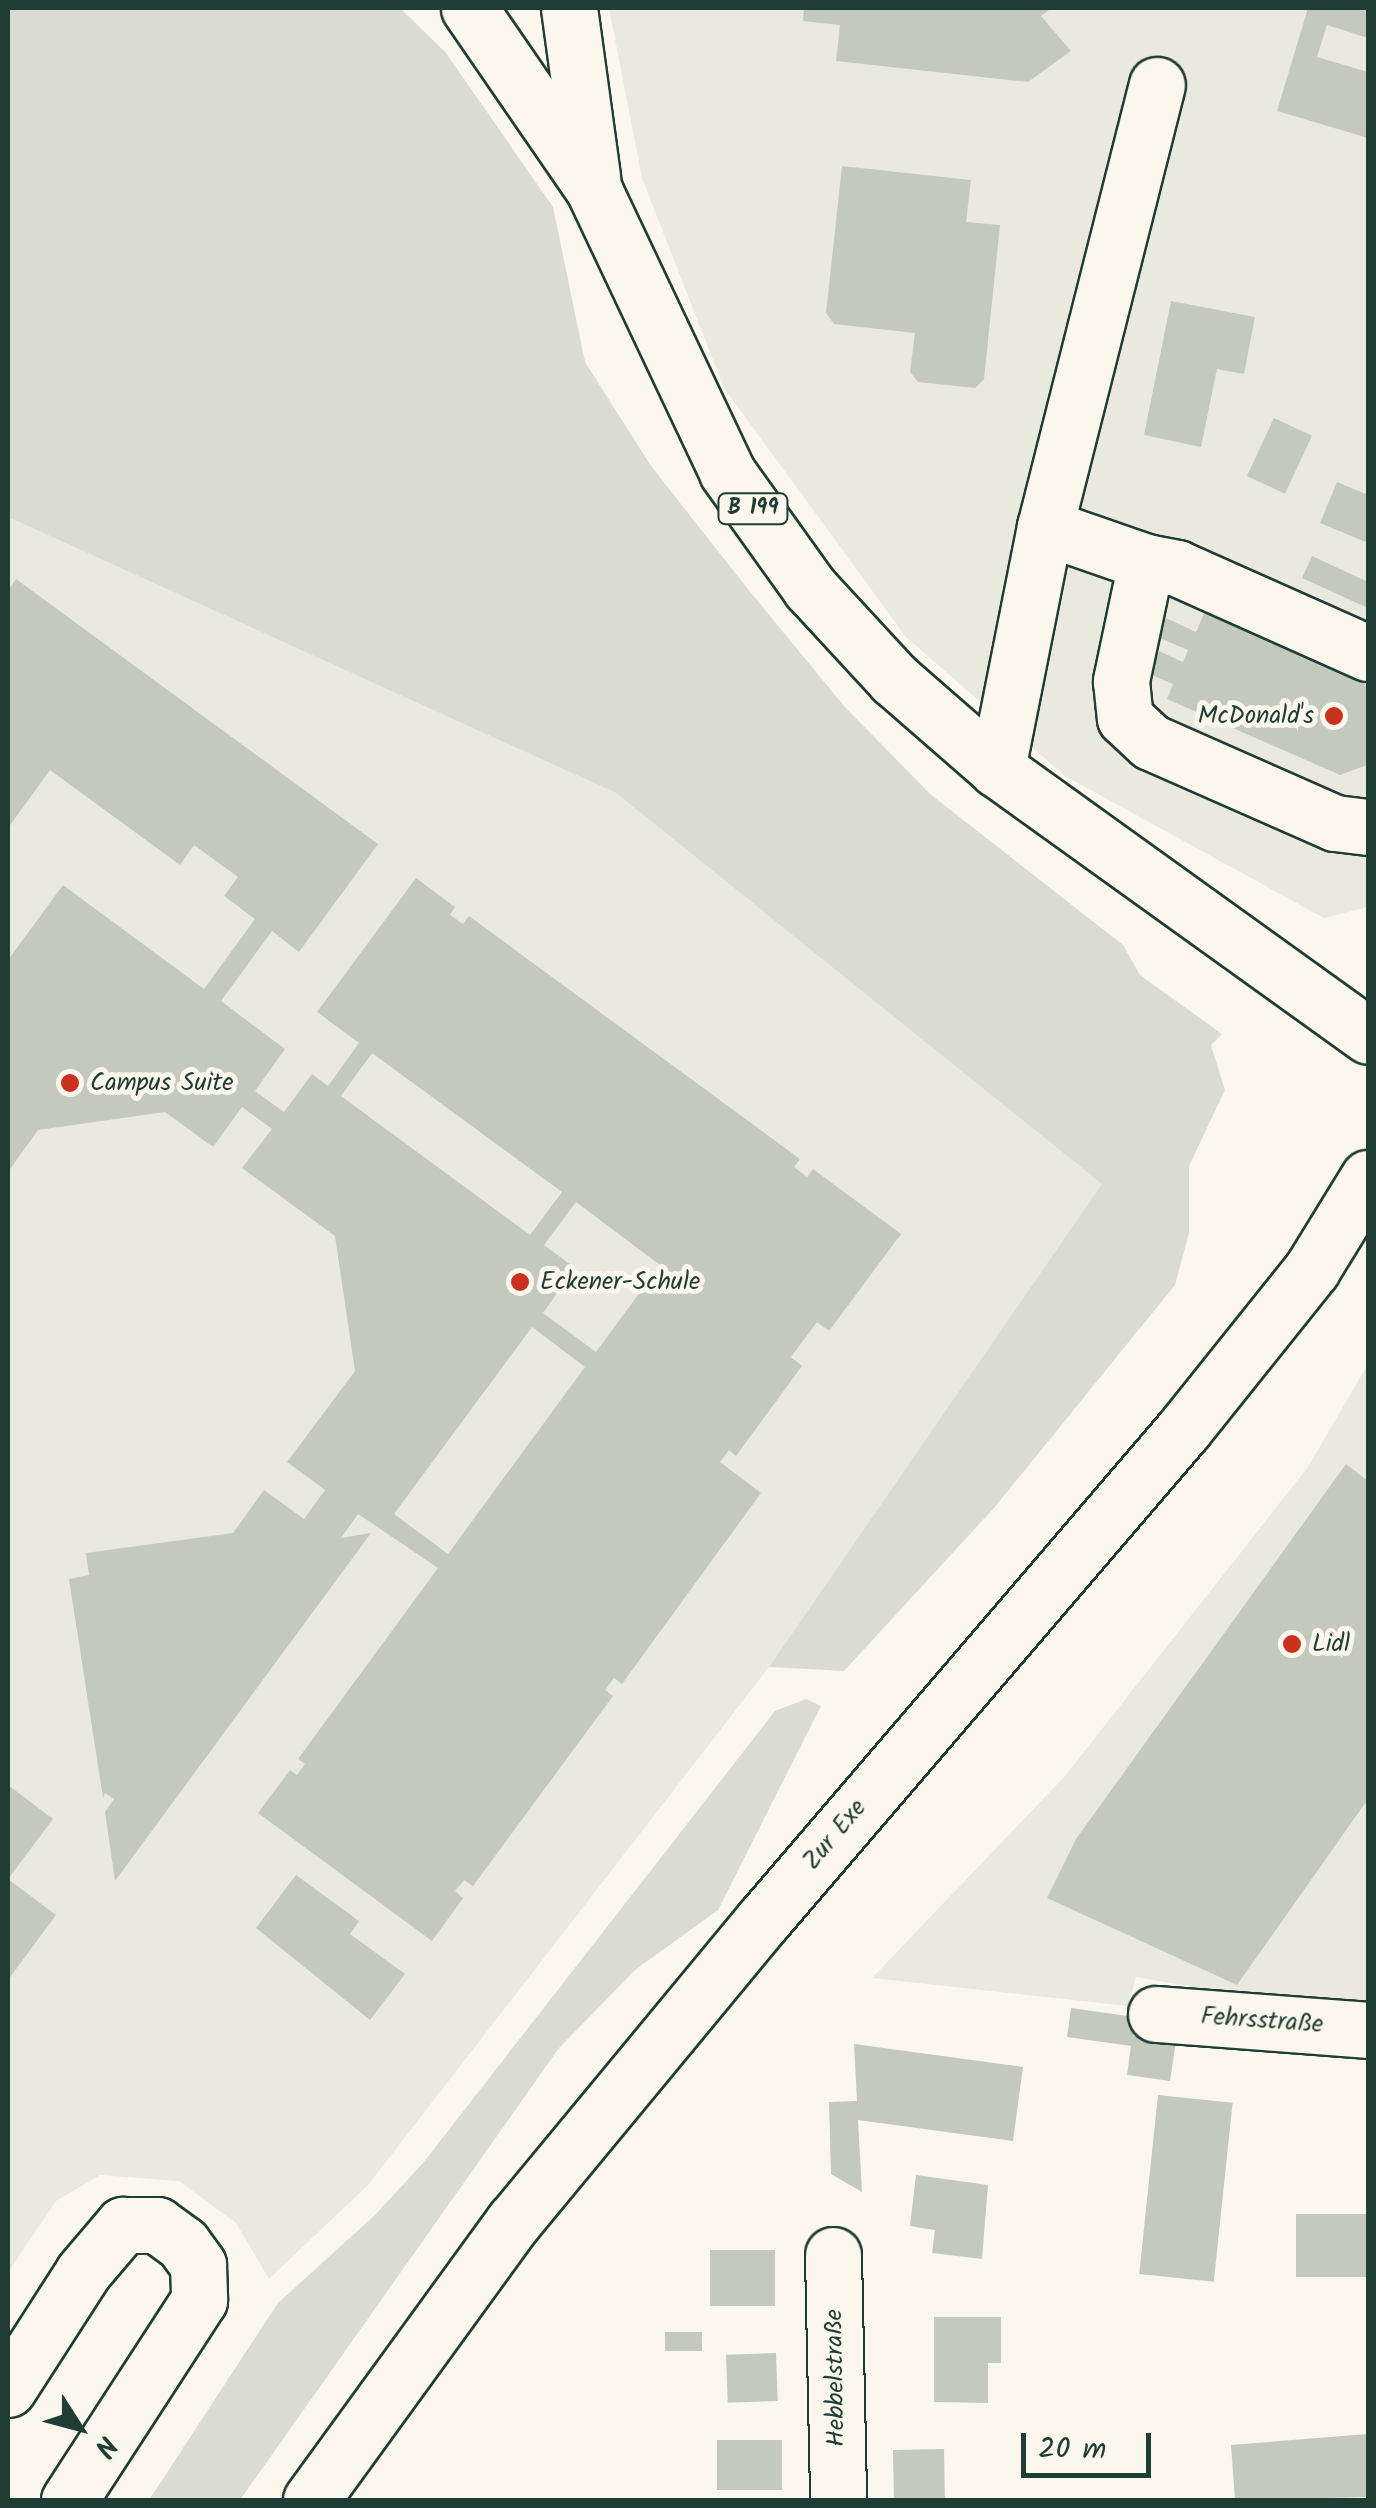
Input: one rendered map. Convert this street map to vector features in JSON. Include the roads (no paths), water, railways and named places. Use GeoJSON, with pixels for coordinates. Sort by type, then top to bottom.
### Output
{"type":"FeatureCollection","features":[{"type":"Feature","properties":{"kind":"main road","name":"B 199"},"geometry":{"type":"LineString","coordinates":[[469,8],[594,190],[726,472],[810,588],[894,679],[997,769],[1368,1036]]}},
{"type":"Feature","properties":{"kind":"main road"},"geometry":{"type":"LineString","coordinates":[[570,8],[594,190]]}},
{"type":"Feature","properties":{"kind":"main road"},"geometry":{"type":"LineString","coordinates":[[997,769],[1045,527],[1157,85]]}},
{"type":"Feature","properties":{"kind":"main road"},"geometry":{"type":"LineString","coordinates":[[1045,527],[1146,562],[1177,568],[1368,653]]}},
{"type":"Feature","properties":{"kind":"main road"},"geometry":{"type":"LineString","coordinates":[[1146,562],[1121,681],[1124,718],[1151,742],[1335,822],[1368,827]]}},
{"type":"Feature","properties":{"kind":"main road","name":"Zur Exe"},"geometry":{"type":"LineString","coordinates":[[311,2500],[514,2220],[764,1919],[1184,1429],[1312,1269],[1368,1178]]}},
{"type":"Feature","properties":{"kind":"main road","name":"Fehrsstraße"},"geometry":{"type":"LineString","coordinates":[[1156,2014],[1368,2030]]}},
{"type":"Feature","properties":{"kind":"main road"},"geometry":{"type":"LineString","coordinates":[[8,2390],[83,2272],[123,2225],[158,2225],[183,2244],[198,2266],[200,2300],[69,2500]]}},
{"type":"Feature","properties":{"kind":"main road","name":"Hebbelstraße"},"geometry":{"type":"LineString","coordinates":[[833,2255],[838,2500]]}},
{"type":"Feature","properties":{"kind":"place","name":"McDonald's"},"geometry":{"type":"Point","coordinates":[1334,716]}},
{"type":"Feature","properties":{"kind":"place","name":"Campus Suite"},"geometry":{"type":"Point","coordinates":[70,1083]}},
{"type":"Feature","properties":{"kind":"place","name":"Eckener-Schule"},"geometry":{"type":"Point","coordinates":[520,1282]}},
{"type":"Feature","properties":{"kind":"place","name":"Lidl"},"geometry":{"type":"Point","coordinates":[1292,1644]}}]}
